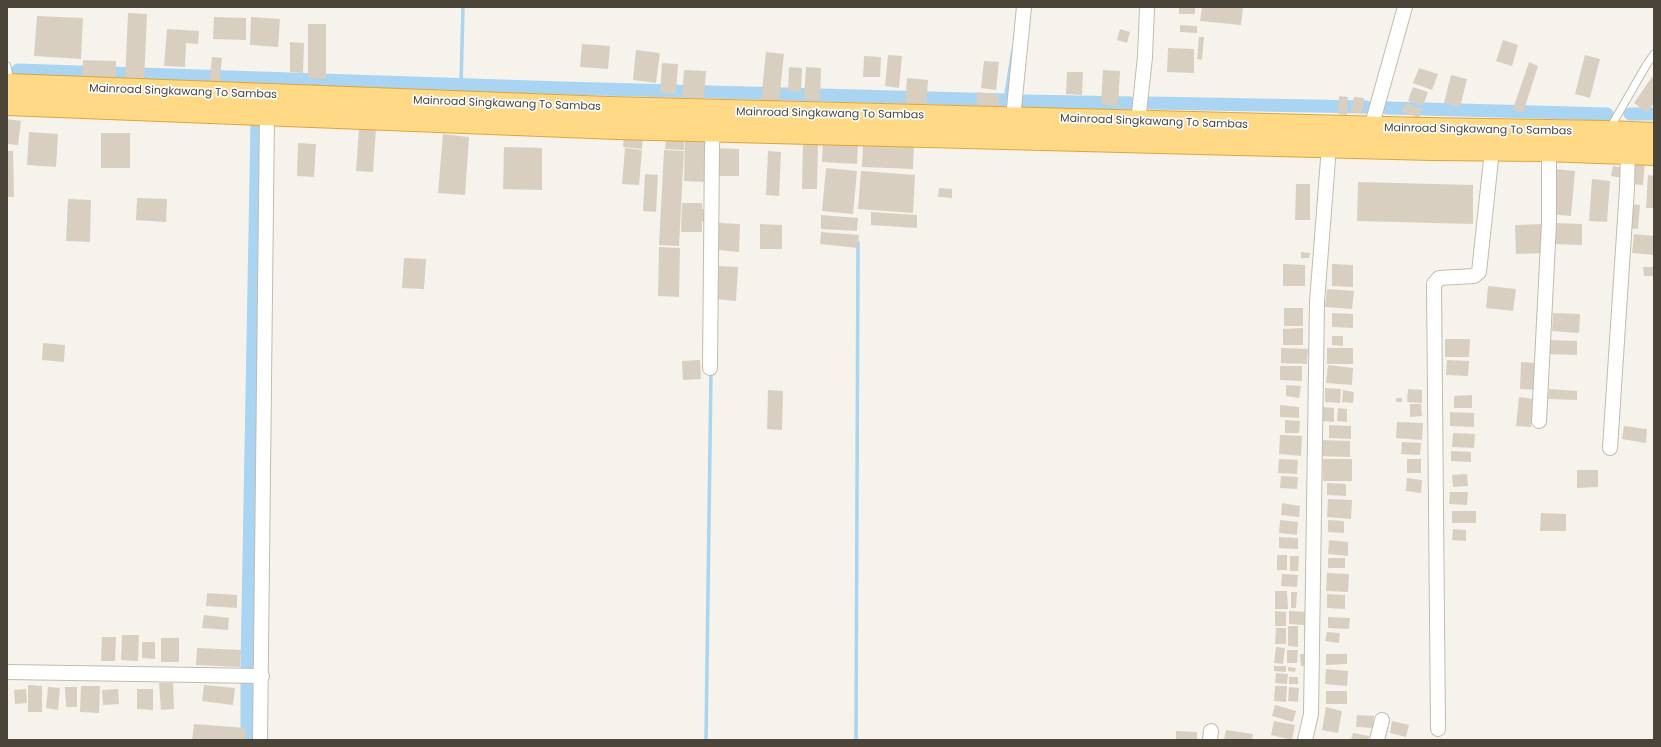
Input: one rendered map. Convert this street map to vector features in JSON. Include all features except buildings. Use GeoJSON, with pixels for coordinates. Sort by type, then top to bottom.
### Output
{"type":"FeatureCollection","features":[{"type":"Feature","properties":{"kind":"highway","name":"Mainroad Singkawang To Sambas"},"geometry":{"type":"LineString","coordinates":[[8,85],[268,105],[672,120],[1014,118],[1053,129],[1138,122],[1371,128],[1520,140],[1608,132],[1654,134]]}},
{"type":"Feature","properties":{"kind":"highway","name":"Mainroad Singkawang To Sambas"},"geometry":{"type":"LineString","coordinates":[[672,120],[713,130],[1053,129],[1329,146],[1492,150],[1520,140],[1549,150],[1654,154]]}},
{"type":"Feature","properties":{"kind":"street"},"geometry":{"type":"LineString","coordinates":[[1014,118],[1024,7]]}},
{"type":"Feature","properties":{"kind":"street"},"geometry":{"type":"LineString","coordinates":[[1138,122],[1146,57],[1147,7]]}},
{"type":"Feature","properties":{"kind":"street"},"geometry":{"type":"LineString","coordinates":[[1371,128],[1405,7]]}},
{"type":"Feature","properties":{"kind":"street"},"geometry":{"type":"LineString","coordinates":[[260,740],[268,105]]}},
{"type":"Feature","properties":{"kind":"street"},"geometry":{"type":"LineString","coordinates":[[710,368],[713,130]]}},
{"type":"Feature","properties":{"kind":"street"},"geometry":{"type":"LineString","coordinates":[[1305,740],[1311,714],[1317,302],[1329,146]]}},
{"type":"Feature","properties":{"kind":"street"},"geometry":{"type":"LineString","coordinates":[[1438,729],[1434,284],[1439,278],[1474,276],[1479,272],[1492,150]]}},
{"type":"Feature","properties":{"kind":"street"},"geometry":{"type":"LineString","coordinates":[[1540,422],[1549,223],[1549,150]]}},
{"type":"Feature","properties":{"kind":"street"},"geometry":{"type":"LineString","coordinates":[[1610,448],[1628,152]]}},
{"type":"Feature","properties":{"kind":"street"},"geometry":{"type":"LineString","coordinates":[[7,672],[262,676]]}},
{"type":"Feature","properties":{"kind":"street"},"geometry":{"type":"LineString","coordinates":[[1377,740],[1382,720]]}},
{"type":"Feature","properties":{"kind":"lane"},"geometry":{"type":"LineString","coordinates":[[1608,132],[1654,54]]}},
{"type":"Feature","properties":{"kind":"waterway"},"geometry":{"type":"LineString","coordinates":[[461,85],[463,7]]}},
{"type":"Feature","properties":{"kind":"waterway"},"geometry":{"type":"LineString","coordinates":[[1005,100],[1013,50]]}},
{"type":"Feature","properties":{"kind":"waterway"},"geometry":{"type":"LineString","coordinates":[[18,70],[563,88],[1005,100]]}},
{"type":"Feature","properties":{"kind":"waterway"},"geometry":{"type":"LineString","coordinates":[[270,78],[270,87]]}},
{"type":"Feature","properties":{"kind":"waterway"},"geometry":{"type":"LineString","coordinates":[[1025,101],[1130,103]]}},
{"type":"Feature","properties":{"kind":"waterway"},"geometry":{"type":"LineString","coordinates":[[1150,103],[1366,107]]}},
{"type":"Feature","properties":{"kind":"waterway"},"geometry":{"type":"LineString","coordinates":[[1387,108],[1607,114]]}},
{"type":"Feature","properties":{"kind":"waterway"},"geometry":{"type":"LineString","coordinates":[[1630,114],[1654,114]]}},
{"type":"Feature","properties":{"kind":"waterway"},"geometry":{"type":"LineString","coordinates":[[247,666],[257,122]]}},
{"type":"Feature","properties":{"kind":"waterway"},"geometry":{"type":"LineString","coordinates":[[856,740],[858,243]]}},
{"type":"Feature","properties":{"kind":"waterway"},"geometry":{"type":"LineString","coordinates":[[706,740],[711,371]]}},
{"type":"Feature","properties":{"kind":"waterway"},"geometry":{"type":"LineString","coordinates":[[247,686],[247,740]]}}]}
